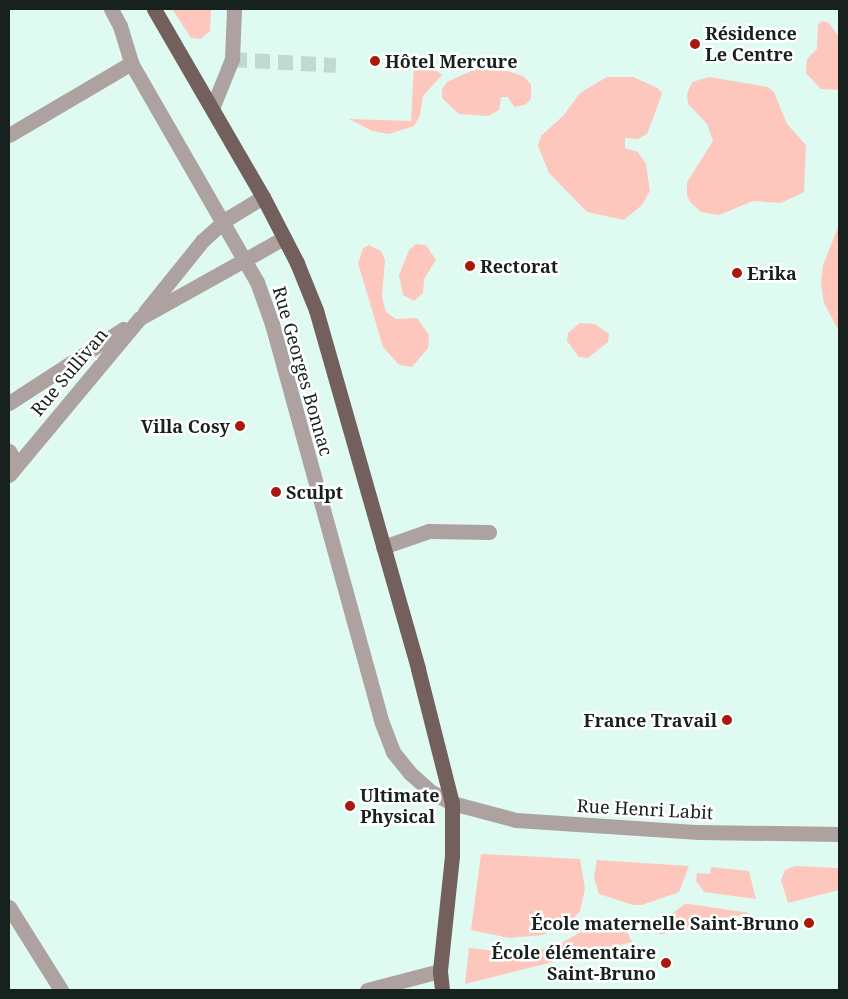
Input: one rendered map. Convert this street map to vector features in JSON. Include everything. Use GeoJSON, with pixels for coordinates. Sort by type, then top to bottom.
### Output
{"type":"FeatureCollection","features":[{"type":"Feature","properties":{"kind":"main road","name":"Rue Georges Bonnac"},"geometry":{"type":"LineString","coordinates":[[154,9],[213,106],[263,198],[284,238],[316,310],[383,547],[452,803],[452,856],[440,971],[442,990]]}},
{"type":"Feature","properties":{"kind":"street","name":"Rue Georges Bonnac"},"geometry":{"type":"LineString","coordinates":[[111,9],[120,26],[131,63],[224,220],[245,259],[272,324],[382,723],[393,752],[410,773],[430,791],[452,803]]}},
{"type":"Feature","properties":{"kind":"street"},"geometry":{"type":"LineString","coordinates":[[213,106],[232,59],[234,9]]}},
{"type":"Feature","properties":{"kind":"street"},"geometry":{"type":"LineString","coordinates":[[9,136],[131,63]]}},
{"type":"Feature","properties":{"kind":"street","name":"Rue Sullivan"},"geometry":{"type":"LineString","coordinates":[[13,470],[202,241],[224,220],[263,198]]}},
{"type":"Feature","properties":{"kind":"street","name":"Rue Sullivan"},"geometry":{"type":"LineString","coordinates":[[140,318],[284,238]]}},
{"type":"Feature","properties":{"kind":"street"},"geometry":{"type":"LineString","coordinates":[[9,403],[140,318]]}},
{"type":"Feature","properties":{"kind":"street"},"geometry":{"type":"LineString","coordinates":[[9,452],[13,470]]}},
{"type":"Feature","properties":{"kind":"street"},"geometry":{"type":"LineString","coordinates":[[383,547],[429,531],[489,532]]}},
{"type":"Feature","properties":{"kind":"street","name":"Rue Henri Labit"},"geometry":{"type":"LineString","coordinates":[[452,803],[516,820],[700,832],[839,834]]}},
{"type":"Feature","properties":{"kind":"street"},"geometry":{"type":"LineString","coordinates":[[9,907],[61,990]]}},
{"type":"Feature","properties":{"kind":"street"},"geometry":{"type":"LineString","coordinates":[[367,990],[440,971]]}},
{"type":"Feature","properties":{"kind":"shaded area"},"geometry":{"type":"Polygon","coordinates":[[[172,9],[211,9],[210,31],[201,39],[191,38],[172,9]]]}},
{"type":"Feature","properties":{"kind":"shaded area"},"geometry":{"type":"Polygon","coordinates":[[[822,21],[829,23],[839,37],[839,90],[821,89],[806,73],[807,59],[817,49],[818,25],[822,21]]]}},
{"type":"Feature","properties":{"kind":"shaded area"},"geometry":{"type":"Polygon","coordinates":[[[414,67],[434,69],[442,75],[423,96],[420,115],[414,126],[389,134],[372,131],[349,119],[411,121],[414,67]]]}},
{"type":"Feature","properties":{"kind":"shaded area"},"geometry":{"type":"Polygon","coordinates":[[[476,69],[507,71],[523,76],[531,84],[531,99],[525,105],[514,107],[508,97],[501,97],[499,110],[488,116],[459,114],[442,98],[442,89],[447,82],[476,69]]]}},
{"type":"Feature","properties":{"kind":"shaded area"},"geometry":{"type":"Polygon","coordinates":[[[607,77],[633,77],[658,88],[662,94],[647,134],[638,139],[625,138],[625,148],[638,152],[646,164],[650,191],[642,205],[624,220],[587,212],[549,173],[538,146],[541,136],[563,116],[580,93],[607,77]]]}},
{"type":"Feature","properties":{"kind":"shaded area"},"geometry":{"type":"Polygon","coordinates":[[[709,77],[768,87],[774,92],[787,124],[806,145],[804,192],[781,203],[753,201],[719,215],[701,212],[691,203],[687,196],[687,182],[713,141],[707,124],[688,104],[687,94],[692,82],[709,77]]]}},
{"type":"Feature","properties":{"kind":"shaded area"},"geometry":{"type":"Polygon","coordinates":[[[839,225],[839,331],[824,303],[821,283],[823,265],[839,225]]]}},
{"type":"Feature","properties":{"kind":"shaded area"},"geometry":{"type":"Polygon","coordinates":[[[416,244],[426,245],[436,260],[424,279],[423,293],[414,301],[403,295],[399,275],[409,250],[416,244]]]}},
{"type":"Feature","properties":{"kind":"shaded area"},"geometry":{"type":"Polygon","coordinates":[[[369,245],[381,251],[385,260],[382,297],[386,312],[396,319],[417,318],[429,335],[428,348],[412,367],[399,365],[383,347],[358,263],[363,248],[369,245]]]}},
{"type":"Feature","properties":{"kind":"shaded area"},"geometry":{"type":"Polygon","coordinates":[[[580,323],[595,324],[609,334],[608,342],[588,358],[579,357],[567,341],[568,333],[580,323]]]}},
{"type":"Feature","properties":{"kind":"shaded area"},"geometry":{"type":"Polygon","coordinates":[[[481,854],[580,859],[585,889],[580,911],[572,920],[543,935],[509,938],[471,930],[481,854]]]}},
{"type":"Feature","properties":{"kind":"shaded area"},"geometry":{"type":"Polygon","coordinates":[[[597,860],[689,866],[679,892],[642,905],[633,905],[599,894],[594,877],[597,860]]]}},
{"type":"Feature","properties":{"kind":"shaded area"},"geometry":{"type":"Polygon","coordinates":[[[795,866],[839,868],[839,890],[788,903],[781,880],[785,870],[795,866]]]}},
{"type":"Feature","properties":{"kind":"shaded area"},"geometry":{"type":"Polygon","coordinates":[[[711,867],[749,871],[756,899],[704,892],[696,881],[697,873],[710,874],[711,867]]]}},
{"type":"Feature","properties":{"kind":"shaded area"},"geometry":{"type":"Polygon","coordinates":[[[685,904],[750,913],[659,935],[662,921],[685,904]]]}},
{"type":"Feature","properties":{"kind":"shaded area"},"geometry":{"type":"Polygon","coordinates":[[[611,923],[626,930],[632,942],[465,984],[469,948],[514,953],[536,951],[556,946],[595,924],[611,923]]]}},
{"type":"Feature","properties":{"kind":"tunnel"},"geometry":{"type":"LineString","coordinates":[[232,59],[336,65]]}},
{"type":"Feature","properties":{"kind":"place","name":"Résidence Le Centre"},"geometry":{"type":"Point","coordinates":[695,44]}},
{"type":"Feature","properties":{"kind":"place","name":"Hôtel Mercure"},"geometry":{"type":"Point","coordinates":[375,61]}},
{"type":"Feature","properties":{"kind":"place","name":"Rectorat"},"geometry":{"type":"Point","coordinates":[470,266]}},
{"type":"Feature","properties":{"kind":"place","name":"Erika"},"geometry":{"type":"Point","coordinates":[737,273]}},
{"type":"Feature","properties":{"kind":"place","name":"Villa Cosy"},"geometry":{"type":"Point","coordinates":[240,426]}},
{"type":"Feature","properties":{"kind":"place","name":"Sculpt"},"geometry":{"type":"Point","coordinates":[276,492]}},
{"type":"Feature","properties":{"kind":"place","name":"France Travail"},"geometry":{"type":"Point","coordinates":[727,720]}},
{"type":"Feature","properties":{"kind":"place","name":"Ultimate Physical"},"geometry":{"type":"Point","coordinates":[350,806]}},
{"type":"Feature","properties":{"kind":"place","name":"École maternelle Saint-Bruno"},"geometry":{"type":"Point","coordinates":[809,923]}},
{"type":"Feature","properties":{"kind":"place","name":"École élémentaire Saint-Bruno"},"geometry":{"type":"Point","coordinates":[666,963]}}]}
